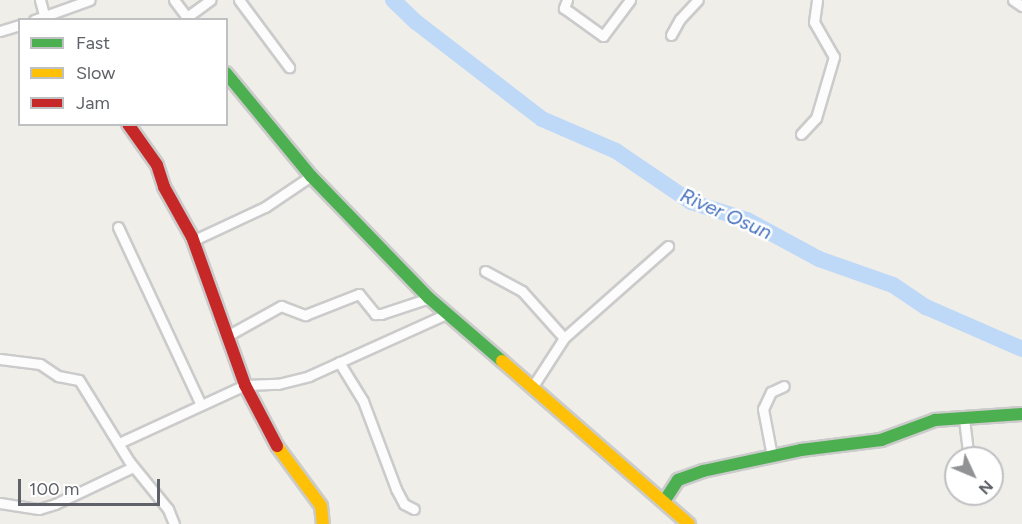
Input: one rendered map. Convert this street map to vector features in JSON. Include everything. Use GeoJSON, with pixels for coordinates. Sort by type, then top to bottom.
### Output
{"type":"FeatureCollection","features":[{"type":"Feature","properties":{"kind":"street"},"geometry":{"type":"LineString","coordinates":[[40,0],[44,15]]}},
{"type":"Feature","properties":{"kind":"street"},"geometry":{"type":"LineString","coordinates":[[38,18],[90,0]]}},
{"type":"Feature","properties":{"kind":"street"},"geometry":{"type":"LineString","coordinates":[[174,0],[188,18],[210,0]]}},
{"type":"Feature","properties":{"kind":"street"},"geometry":{"type":"LineString","coordinates":[[238,0],[289,67]]}},
{"type":"Feature","properties":{"kind":"street"},"geometry":{"type":"LineString","coordinates":[[567,0],[564,8],[603,36],[630,0]]}},
{"type":"Feature","properties":{"kind":"street"},"geometry":{"type":"LineString","coordinates":[[671,35],[680,19],[698,0]]}},
{"type":"Feature","properties":{"kind":"street"},"geometry":{"type":"LineString","coordinates":[[801,134],[816,118],[834,57],[814,22],[817,0]]}},
{"type":"Feature","properties":{"kind":"street"},"geometry":{"type":"LineString","coordinates":[[1013,0],[1022,6]]}},
{"type":"Feature","properties":{"kind":"street"},"geometry":{"type":"LineString","coordinates":[[0,31],[18,26]]}},
{"type":"Feature","properties":{"kind":"street"},"geometry":{"type":"LineString","coordinates":[[228,76],[264,123],[311,176],[429,298],[665,500],[689,524]]}},
{"type":"Feature","properties":{"kind":"street"},"geometry":{"type":"LineString","coordinates":[[129,126],[157,165],[164,187],[192,241],[244,385],[267,431],[321,506],[319,523]]}},
{"type":"Feature","properties":{"kind":"street"},"geometry":{"type":"LineString","coordinates":[[192,241],[265,207],[311,176]]}},
{"type":"Feature","properties":{"kind":"street"},"geometry":{"type":"LineString","coordinates":[[118,227],[201,405]]}},
{"type":"Feature","properties":{"kind":"street"},"geometry":{"type":"LineString","coordinates":[[533,386],[564,338],[668,246]]}},
{"type":"Feature","properties":{"kind":"street"},"geometry":{"type":"LineString","coordinates":[[485,271],[522,291],[564,338]]}},
{"type":"Feature","properties":{"kind":"street"},"geometry":{"type":"LineString","coordinates":[[227,336],[281,306],[305,315],[359,294],[375,314],[381,314],[429,298]]}},
{"type":"Feature","properties":{"kind":"street"},"geometry":{"type":"LineString","coordinates":[[119,443],[244,385],[278,384],[339,362],[446,314]]}},
{"type":"Feature","properties":{"kind":"street"},"geometry":{"type":"LineString","coordinates":[[0,359],[40,364],[58,376],[79,380],[133,466],[168,509],[174,524]]}},
{"type":"Feature","properties":{"kind":"street"},"geometry":{"type":"LineString","coordinates":[[339,362],[363,401],[396,489],[404,504],[414,509]]}},
{"type":"Feature","properties":{"kind":"street"},"geometry":{"type":"LineString","coordinates":[[772,456],[763,409],[771,392],[784,386]]}},
{"type":"Feature","properties":{"kind":"street"},"geometry":{"type":"LineString","coordinates":[[665,500],[686,476],[772,456],[881,440],[935,420],[1022,414]]}},
{"type":"Feature","properties":{"kind":"street"},"geometry":{"type":"LineString","coordinates":[[964,418],[968,446]]}},
{"type":"Feature","properties":{"kind":"street"},"geometry":{"type":"LineString","coordinates":[[0,503],[39,509],[55,504],[133,466]]}},
{"type":"Feature","properties":{"kind":"waterway","name":"River Osun"},"geometry":{"type":"LineString","coordinates":[[393,0],[416,22],[542,119],[616,151],[691,202],[747,220],[819,259],[893,285],[926,307],[1022,349]]}},
{"type":"Feature","properties":{"kind":"traffic: fast"},"geometry":{"type":"LineString","coordinates":[[228,75],[311,176],[429,298],[502,361]]}},
{"type":"Feature","properties":{"kind":"traffic: fast"},"geometry":{"type":"LineString","coordinates":[[665,500],[678,480],[703,471],[801,450],[881,440],[935,420],[1022,414]]}},
{"type":"Feature","properties":{"kind":"traffic: slow"},"geometry":{"type":"LineString","coordinates":[[502,361],[689,524]]}},
{"type":"Feature","properties":{"kind":"traffic: slow"},"geometry":{"type":"LineString","coordinates":[[277,446],[321,506],[323,524]]}},
{"type":"Feature","properties":{"kind":"traffic: jam"},"geometry":{"type":"LineString","coordinates":[[129,126],[157,165],[164,187],[192,237],[245,385],[277,446]]}}]}
